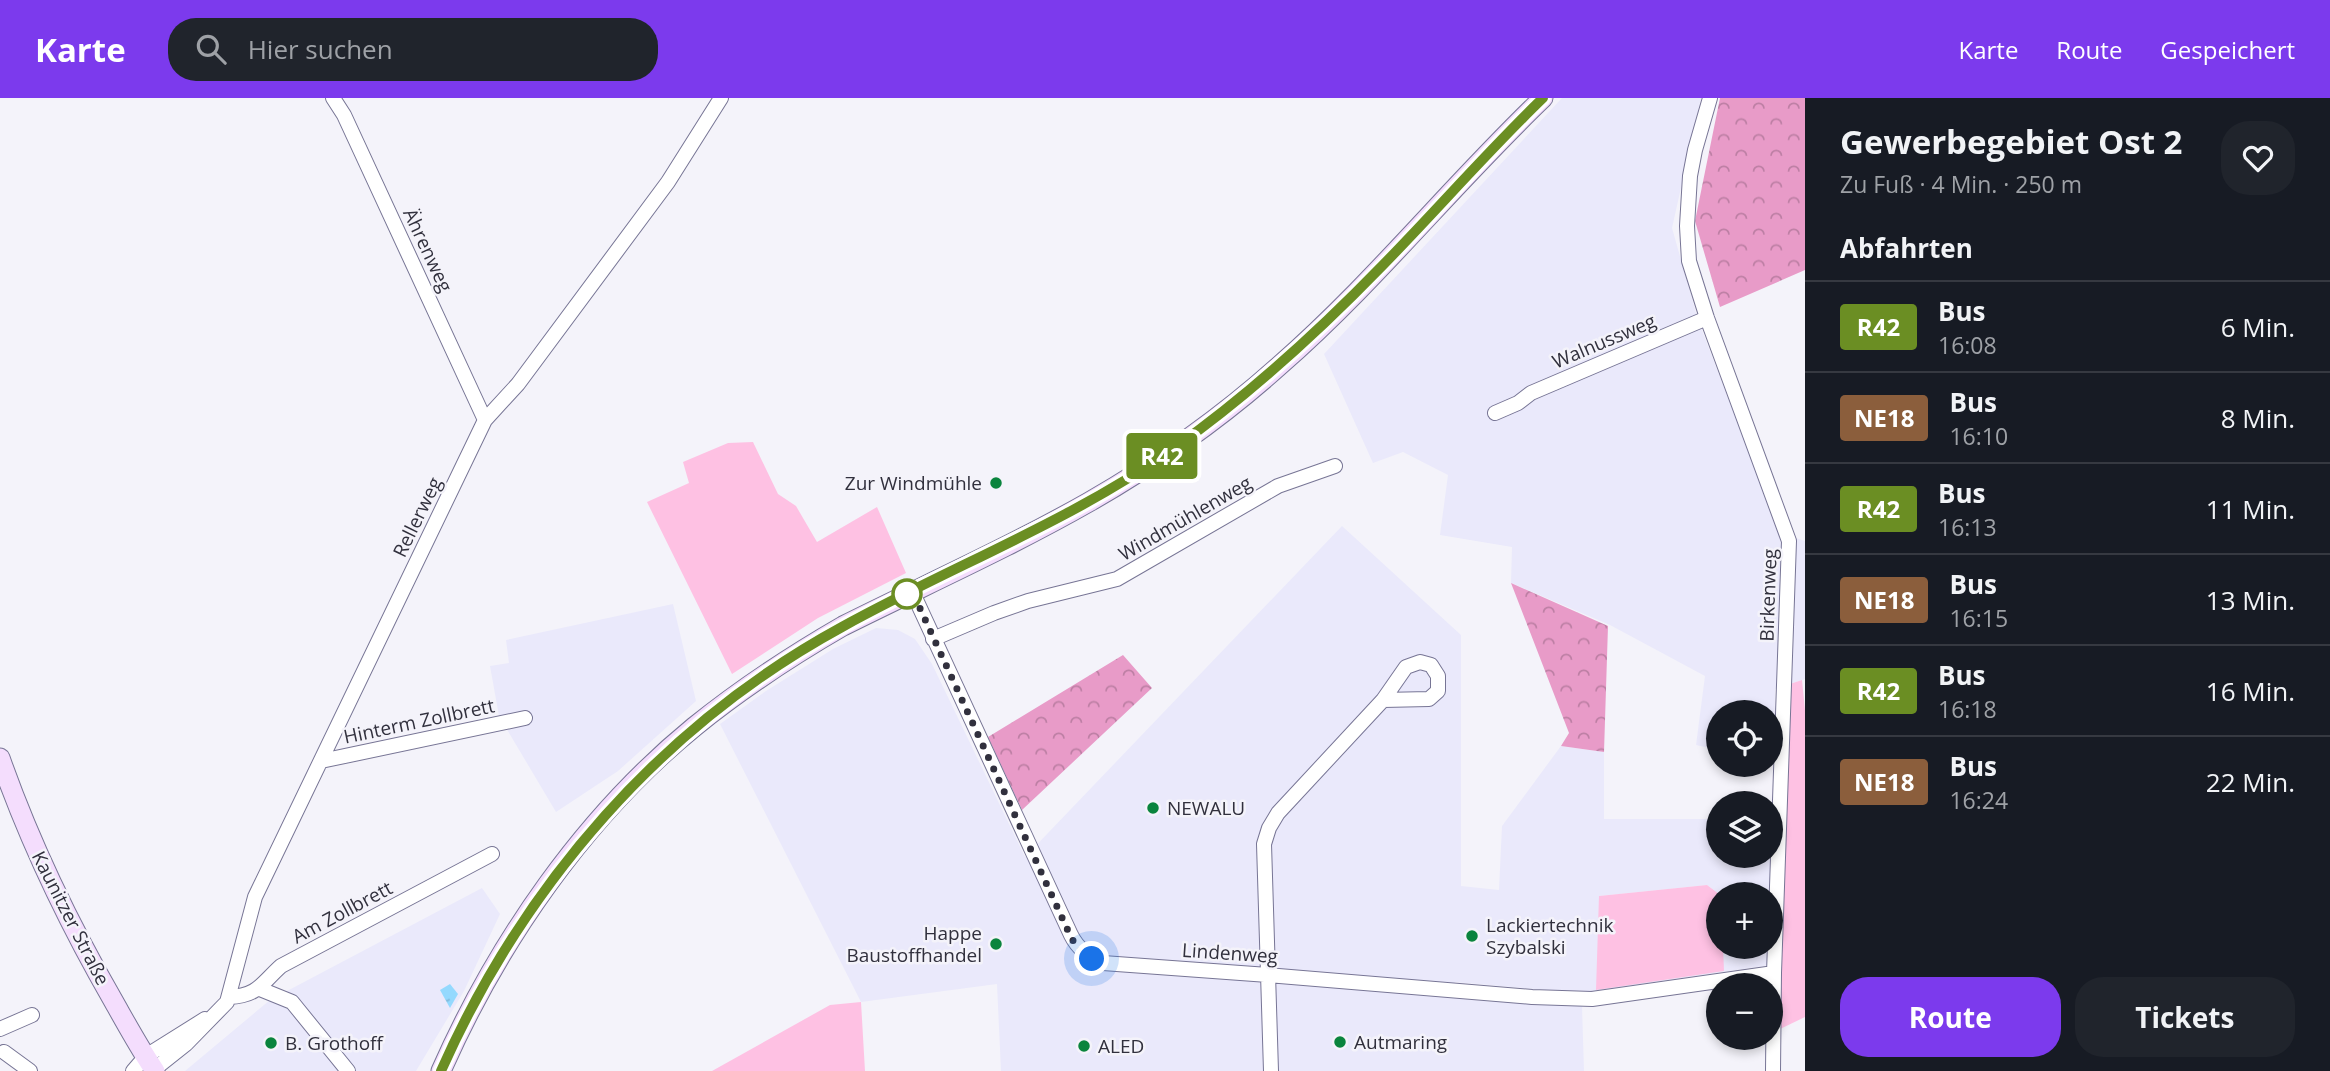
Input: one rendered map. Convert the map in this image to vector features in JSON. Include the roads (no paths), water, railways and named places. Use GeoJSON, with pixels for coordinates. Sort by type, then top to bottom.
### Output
{"type":"FeatureCollection","features":[{"type":"Feature","properties":{"kind":"main road"},"geometry":{"type":"LineString","coordinates":[[441,1071],[484,984],[530,910],[577,846],[625,793],[693,728],[759,678],[843,626],[1090,501],[1170,451],[1218,416],[1279,367],[1316,332],[1384,265],[1483,157],[1543,98]]}},
{"type":"Feature","properties":{"kind":"main road","name":"Kaunitzer Straße"},"geometry":{"type":"LineString","coordinates":[[0,758],[13,797],[81,945],[148,1068]]}},
{"type":"Feature","properties":{"kind":"street","name":"Ährenweg"},"geometry":{"type":"LineString","coordinates":[[333,98],[344,115],[485,420]]}},
{"type":"Feature","properties":{"kind":"street","name":"Rellerweg"},"geometry":{"type":"LineString","coordinates":[[229,997],[255,897],[485,420],[518,384],[668,182],[721,98]]}},
{"type":"Feature","properties":{"kind":"street","name":"Birkenweg"},"geometry":{"type":"LineString","coordinates":[[1710,98],[1695,150],[1686,226],[1689,261],[1707,318],[1790,541],[1774,973]]}},
{"type":"Feature","properties":{"kind":"street","name":"Walnussweg"},"geometry":{"type":"LineString","coordinates":[[1494,413],[1518,403],[1531,393],[1707,318]]}},
{"type":"Feature","properties":{"kind":"street","name":"Windmühlenweg"},"geometry":{"type":"LineString","coordinates":[[933,639],[994,612],[1128,575],[1278,486],[1335,466]]}},
{"type":"Feature","properties":{"kind":"street","name":"Lindenweg"},"geometry":{"type":"LineString","coordinates":[[912,591],[1076,946],[1092,959],[1103,963],[1532,997],[1592,999],[1706,983]]}},
{"type":"Feature","properties":{"kind":"street"},"geometry":{"type":"LineString","coordinates":[[1271,1071],[1264,844],[1278,813],[1383,701]]}},
{"type":"Feature","properties":{"kind":"street","name":"Hinterm Zollbrett"},"geometry":{"type":"LineString","coordinates":[[321,761],[525,718]]}},
{"type":"Feature","properties":{"kind":"street","name":"Am Zollbrett"},"geometry":{"type":"LineString","coordinates":[[260,989],[281,966],[492,853]]}},
{"type":"Feature","properties":{"kind":"street"},"geometry":{"type":"LineString","coordinates":[[148,1068],[179,1033],[219,1011],[226,1005],[229,997],[260,989],[292,1002],[348,1071]]}},
{"type":"Feature","properties":{"kind":"street"},"geometry":{"type":"LineString","coordinates":[[0,1029],[32,1015]]}},
{"type":"Feature","properties":{"kind":"street"},"geometry":{"type":"LineString","coordinates":[[0,1037],[2,1054],[30,1071]]}},
{"type":"Feature","properties":{"kind":"street","name":"Birkenweg"},"geometry":{"type":"LineString","coordinates":[[1773,1050],[1773,1071]]}},
{"type":"Feature","properties":{"kind":"water"},"geometry":{"type":"Polygon","coordinates":[[[450,984],[458,994],[450,1008],[440,990],[450,984]]]}},
{"type":"Feature","properties":{"kind":"place","name":"Zur Windmühle"},"geometry":{"type":"Point","coordinates":[996,483]}},
{"type":"Feature","properties":{"kind":"place","name":"NEWALU"},"geometry":{"type":"Point","coordinates":[1153,808]}},
{"type":"Feature","properties":{"kind":"place","name":"Lackiertechnik Szybalski"},"geometry":{"type":"Point","coordinates":[1472,936]}},
{"type":"Feature","properties":{"kind":"place","name":"Happe Baustoffhandel"},"geometry":{"type":"Point","coordinates":[996,944]}},
{"type":"Feature","properties":{"kind":"place","name":"Autmaring"},"geometry":{"type":"Point","coordinates":[1340,1042]}},
{"type":"Feature","properties":{"kind":"place","name":"B. Grothoff"},"geometry":{"type":"Point","coordinates":[271,1043]}},
{"type":"Feature","properties":{"kind":"place","name":"ALED"},"geometry":{"type":"Point","coordinates":[1084,1046]}}]}
